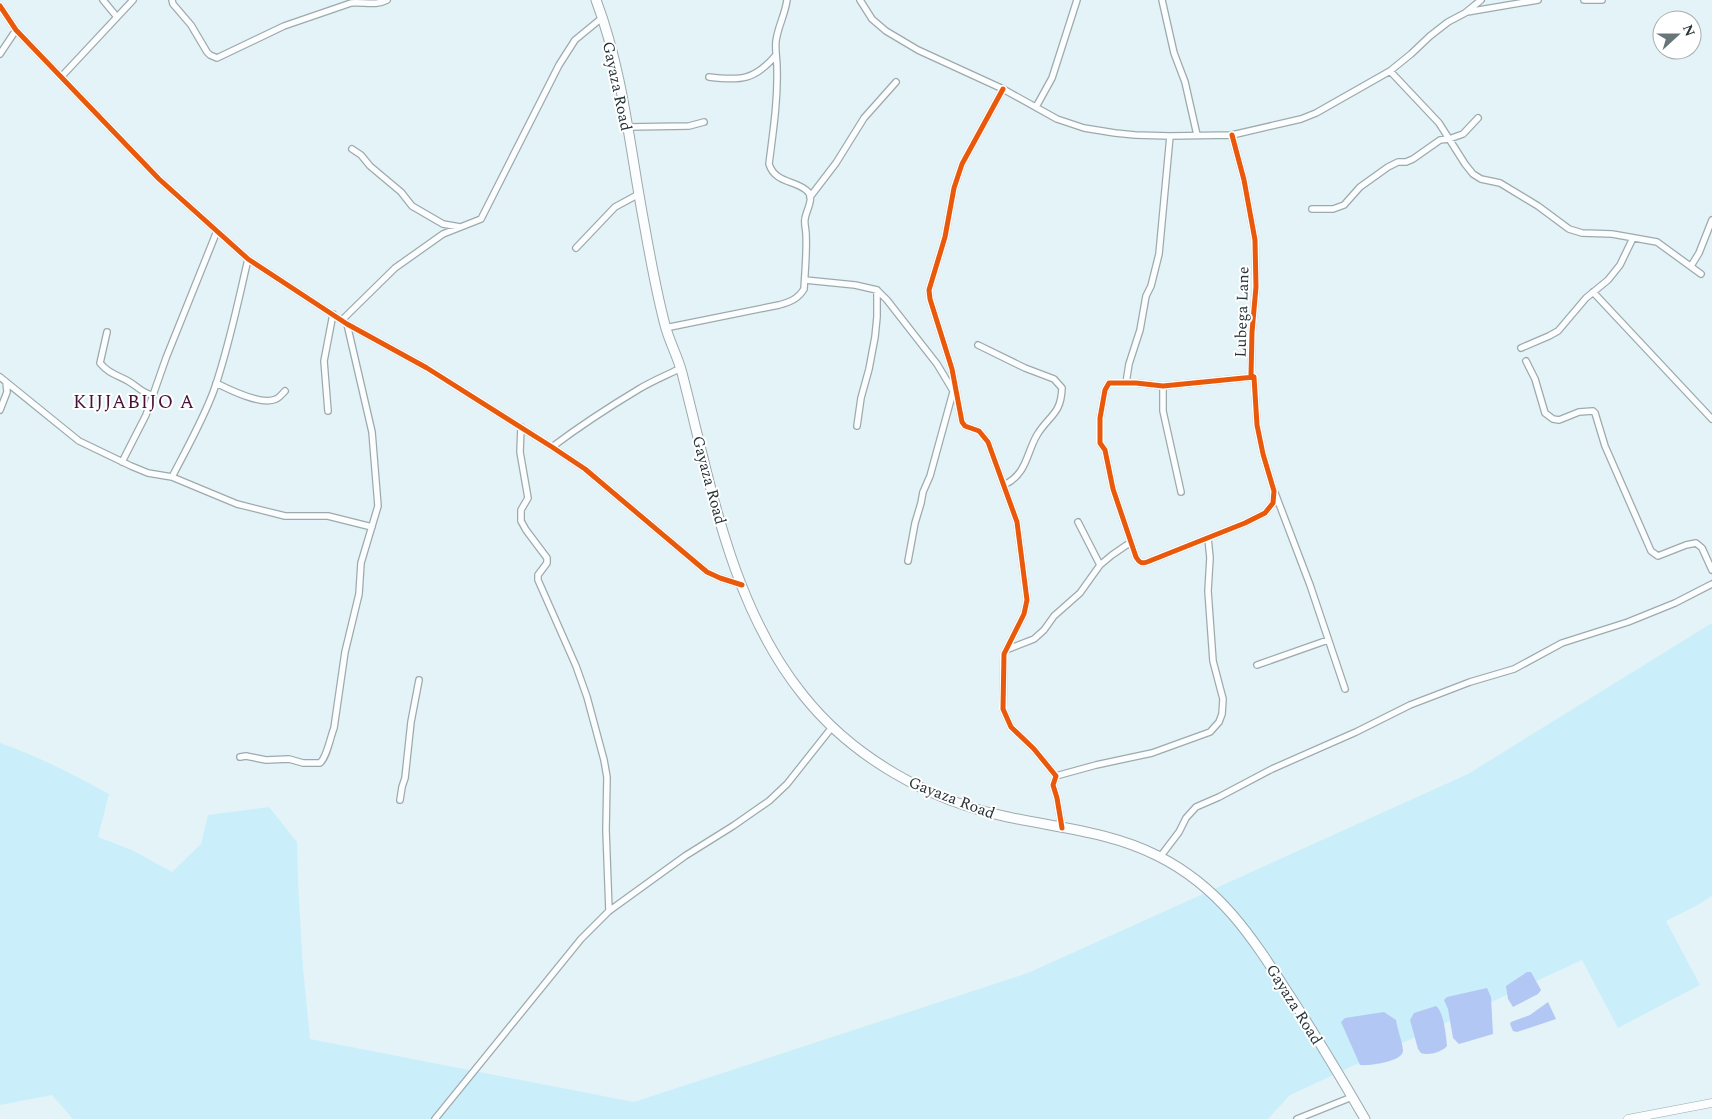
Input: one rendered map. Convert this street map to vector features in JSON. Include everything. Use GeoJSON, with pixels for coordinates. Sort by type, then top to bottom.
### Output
{"type":"FeatureCollection","features":[{"type":"Feature","properties":{"kind":"main road","name":"Gayaza Road"},"geometry":{"type":"LineString","coordinates":[[596,0],[603,17],[616,67],[665,328],[681,368],[715,504],[731,556],[757,624],[774,653],[805,698],[856,747],[885,767],[931,792],[966,806],[1003,816],[1062,828],[1082,830],[1133,844],[1160,857],[1192,877],[1228,908],[1246,929],[1310,1027],[1365,1119]]}},
{"type":"Feature","properties":{"kind":"street"},"geometry":{"type":"LineString","coordinates":[[103,0],[117,18]]}},
{"type":"Feature","properties":{"kind":"street"},"geometry":{"type":"LineString","coordinates":[[62,76],[133,0]]}},
{"type":"Feature","properties":{"kind":"street"},"geometry":{"type":"LineString","coordinates":[[172,0],[173,4],[191,25],[207,52],[217,58],[284,26],[352,3],[374,4],[387,0]]}},
{"type":"Feature","properties":{"kind":"street"},"geometry":{"type":"LineString","coordinates":[[787,0],[785,13],[778,29],[776,100],[769,164],[772,171],[784,180],[806,190],[810,197]]}},
{"type":"Feature","properties":{"kind":"street"},"geometry":{"type":"LineString","coordinates":[[860,0],[872,19],[886,31],[918,50],[1003,89],[1057,119],[1084,128],[1135,135],[1170,136],[1232,135],[1301,119],[1316,113],[1390,71],[1430,36],[1481,0]]}},
{"type":"Feature","properties":{"kind":"street"},"geometry":{"type":"LineString","coordinates":[[1036,107],[1052,78],[1077,0]]}},
{"type":"Feature","properties":{"kind":"street"},"geometry":{"type":"LineString","coordinates":[[1162,0],[1174,53],[1185,82],[1197,135]]}},
{"type":"Feature","properties":{"kind":"street"},"geometry":{"type":"LineString","coordinates":[[1465,13],[1538,0]]}},
{"type":"Feature","properties":{"kind":"street"},"geometry":{"type":"LineString","coordinates":[[1584,0],[1602,0]]}},
{"type":"Feature","properties":{"kind":"street"},"geometry":{"type":"LineString","coordinates":[[0,6],[16,30],[159,179],[248,259],[344,322],[427,368],[552,447],[585,469],[707,572],[742,585]]}},
{"type":"Feature","properties":{"kind":"street"},"geometry":{"type":"LineString","coordinates":[[344,322],[395,268],[443,234],[481,220],[558,65],[575,40],[603,17]]}},
{"type":"Feature","properties":{"kind":"street"},"geometry":{"type":"LineString","coordinates":[[0,54],[16,30]]}},
{"type":"Feature","properties":{"kind":"street"},"geometry":{"type":"LineString","coordinates":[[709,78],[741,79],[754,75],[764,68],[776,55]]}},
{"type":"Feature","properties":{"kind":"street"},"geometry":{"type":"LineString","coordinates":[[1390,71],[1439,123],[1473,174],[1481,179],[1500,183],[1538,206],[1569,229],[1582,234],[1612,234],[1657,242],[1701,274]]}},
{"type":"Feature","properties":{"kind":"street"},"geometry":{"type":"LineString","coordinates":[[665,328],[770,307],[793,301],[801,294],[804,289],[805,218],[810,197],[836,163],[864,118],[896,82]]}},
{"type":"Feature","properties":{"kind":"street"},"geometry":{"type":"LineString","coordinates":[[1003,89],[962,164],[954,188],[945,237],[929,290],[930,299],[950,362],[962,422],[965,426],[979,431],[988,442],[1017,522],[1027,600],[1024,614],[1004,654],[1003,709],[1011,727],[1034,749],[1056,776]]}},
{"type":"Feature","properties":{"kind":"street"},"geometry":{"type":"LineString","coordinates":[[1312,209],[1333,209],[1344,205],[1360,187],[1388,167],[1398,162],[1406,162],[1413,159],[1440,140],[1463,134],[1478,118]]}},
{"type":"Feature","properties":{"kind":"street"},"geometry":{"type":"LineString","coordinates":[[627,127],[683,126],[704,122]]}},
{"type":"Feature","properties":{"kind":"street","name":"Lubega Lane"},"geometry":{"type":"LineString","coordinates":[[1232,135],[1244,180],[1255,240],[1256,288],[1251,375],[1254,377],[1257,424],[1263,454],[1274,491],[1310,585],[1345,689]]}},
{"type":"Feature","properties":{"kind":"street"},"geometry":{"type":"LineString","coordinates":[[1126,384],[1129,364],[1140,330],[1146,296],[1151,286],[1159,254],[1170,136]]}},
{"type":"Feature","properties":{"kind":"street"},"geometry":{"type":"LineString","coordinates":[[352,149],[401,192],[412,206],[443,224],[462,228]]}},
{"type":"Feature","properties":{"kind":"street"},"geometry":{"type":"LineString","coordinates":[[576,248],[615,207],[639,194]]}},
{"type":"Feature","properties":{"kind":"street"},"geometry":{"type":"LineString","coordinates":[[1691,266],[1699,253],[1712,220]]}},
{"type":"Feature","properties":{"kind":"street"},"geometry":{"type":"LineString","coordinates":[[122,462],[140,428],[217,232]]}},
{"type":"Feature","properties":{"kind":"street"},"geometry":{"type":"LineString","coordinates":[[1521,348],[1558,331],[1570,315],[1608,280],[1620,265],[1633,238]]}},
{"type":"Feature","properties":{"kind":"street"},"geometry":{"type":"LineString","coordinates":[[172,476],[195,434],[216,383],[248,259]]}},
{"type":"Feature","properties":{"kind":"street"},"geometry":{"type":"LineString","coordinates":[[804,280],[846,284],[877,290],[937,364],[957,398]]}},
{"type":"Feature","properties":{"kind":"street"},"geometry":{"type":"LineString","coordinates":[[857,426],[861,398],[875,336],[877,290]]}},
{"type":"Feature","properties":{"kind":"street"},"geometry":{"type":"LineString","coordinates":[[1593,292],[1712,419]]}},
{"type":"Feature","properties":{"kind":"street"},"geometry":{"type":"LineString","coordinates":[[328,411],[324,361],[333,314]]}},
{"type":"Feature","properties":{"kind":"street"},"geometry":{"type":"LineString","coordinates":[[240,757],[320,763],[324,760],[336,716],[345,652],[359,594],[362,563],[378,506],[372,432],[344,322]]}},
{"type":"Feature","properties":{"kind":"street"},"geometry":{"type":"LineString","coordinates":[[107,332],[100,363],[105,370],[129,381],[143,393],[152,395]]}},
{"type":"Feature","properties":{"kind":"street"},"geometry":{"type":"LineString","coordinates":[[978,345],[1025,368],[1054,379],[1062,388],[1061,402],[1037,435],[1025,465],[1015,479],[1004,484]]}},
{"type":"Feature","properties":{"kind":"street"},"geometry":{"type":"LineString","coordinates":[[1526,361],[1545,413],[1552,419],[1559,420],[1587,410],[1593,411],[1605,446],[1651,551],[1658,556],[1696,543],[1702,548],[1712,570]]}},
{"type":"Feature","properties":{"kind":"street"},"geometry":{"type":"LineString","coordinates":[[552,447],[594,416],[614,406],[640,388],[681,368]]}},
{"type":"Feature","properties":{"kind":"street"},"geometry":{"type":"LineString","coordinates":[[0,377],[79,441],[148,473],[172,476],[237,504],[285,516],[328,516],[372,527]]}},
{"type":"Feature","properties":{"kind":"street"},"geometry":{"type":"LineString","coordinates":[[0,377],[6,382],[7,392],[0,410]]}},
{"type":"Feature","properties":{"kind":"street"},"geometry":{"type":"LineString","coordinates":[[1254,377],[1163,386],[1109,383],[1105,390],[1100,418],[1100,443],[1105,450],[1113,489],[1136,557],[1143,563],[1208,538],[1265,513],[1273,503],[1274,491]]}},
{"type":"Feature","properties":{"kind":"street"},"geometry":{"type":"LineString","coordinates":[[216,383],[234,392],[269,401],[277,399],[285,391]]}},
{"type":"Feature","properties":{"kind":"street"},"geometry":{"type":"LineString","coordinates":[[1163,386],[1163,411],[1180,492]]}},
{"type":"Feature","properties":{"kind":"street"},"geometry":{"type":"LineString","coordinates":[[908,561],[914,523],[930,476],[953,392]]}},
{"type":"Feature","properties":{"kind":"street"},"geometry":{"type":"LineString","coordinates":[[521,427],[520,452],[528,498],[521,510],[520,521],[547,558],[547,563],[538,575],[538,580],[576,666],[587,697],[607,776],[606,830],[609,911]]}},
{"type":"Feature","properties":{"kind":"street"},"geometry":{"type":"LineString","coordinates":[[1078,522],[1100,565]]}},
{"type":"Feature","properties":{"kind":"street"},"geometry":{"type":"LineString","coordinates":[[1056,776],[1152,753],[1210,732],[1218,722],[1222,714],[1223,698],[1214,661],[1208,591],[1210,558],[1208,538]]}},
{"type":"Feature","properties":{"kind":"street"},"geometry":{"type":"LineString","coordinates":[[1006,650],[1034,639],[1044,630],[1054,616],[1080,593],[1100,565],[1131,542]]}},
{"type":"Feature","properties":{"kind":"street"},"geometry":{"type":"LineString","coordinates":[[1160,857],[1179,832],[1186,818],[1196,807],[1272,769],[1356,732],[1410,705],[1470,682],[1514,669],[1562,643],[1628,622],[1675,603],[1712,584]]}},
{"type":"Feature","properties":{"kind":"street"},"geometry":{"type":"LineString","coordinates":[[1257,665],[1328,640]]}},
{"type":"Feature","properties":{"kind":"street"},"geometry":{"type":"LineString","coordinates":[[400,800],[405,778],[414,699],[419,680]]}},
{"type":"Feature","properties":{"kind":"street"},"geometry":{"type":"LineString","coordinates":[[435,1119],[582,939],[609,911],[678,861],[769,801],[787,784],[833,726]]}},
{"type":"Feature","properties":{"kind":"street"},"geometry":{"type":"LineString","coordinates":[[1056,776],[1052,785],[1057,798],[1062,828]]}},
{"type":"Feature","properties":{"kind":"street"},"geometry":{"type":"LineString","coordinates":[[1298,1119],[1352,1097]]}},
{"type":"Feature","properties":{"kind":"street"},"geometry":{"type":"LineString","coordinates":[[1628,1119],[1712,1103]]}},
{"type":"Feature","properties":{"kind":"shaded area"},"geometry":{"type":"Polygon","coordinates":[[[1712,623],[1712,896],[1666,921],[1700,985],[1618,1028],[1582,960],[1290,1095],[1268,1119],[73,1119],[52,1095],[0,1105],[0,743],[42,760],[109,794],[98,837],[132,850],[172,872],[201,844],[208,815],[269,807],[297,842],[303,968],[310,1039],[634,1102],[1028,973],[1468,774],[1712,623]]]}},
{"type":"Feature","properties":{"kind":"water"},"geometry":{"type":"Polygon","coordinates":[[[1527,972],[1531,972],[1541,990],[1538,994],[1513,1007],[1508,999],[1506,986],[1527,972]]]}},
{"type":"Feature","properties":{"kind":"water"},"geometry":{"type":"Polygon","coordinates":[[[1487,988],[1491,997],[1493,1034],[1459,1044],[1453,1038],[1448,1009],[1444,1000],[1447,997],[1487,988]]]}},
{"type":"Feature","properties":{"kind":"water"},"geometry":{"type":"Polygon","coordinates":[[[1548,1002],[1556,1019],[1517,1032],[1513,1031],[1511,1022],[1530,1015],[1548,1002]]]}},
{"type":"Feature","properties":{"kind":"water"},"geometry":{"type":"Polygon","coordinates":[[[1436,1006],[1443,1019],[1447,1046],[1435,1053],[1421,1053],[1418,1049],[1410,1020],[1414,1013],[1436,1006]]]}},
{"type":"Feature","properties":{"kind":"water"},"geometry":{"type":"Polygon","coordinates":[[[1384,1012],[1396,1020],[1403,1051],[1401,1055],[1391,1061],[1360,1065],[1341,1022],[1345,1018],[1384,1012]]]}},
{"type":"Feature","properties":{"kind":"cycle path"},"geometry":{"type":"LineString","coordinates":[[0,6],[16,30],[159,179],[248,259],[347,324],[427,368],[552,447],[585,469],[707,572],[742,585]]}},
{"type":"Feature","properties":{"kind":"cycle path"},"geometry":{"type":"LineString","coordinates":[[1003,89],[962,164],[954,188],[945,237],[929,290],[930,299],[952,369],[962,422],[965,426],[979,431],[988,442],[1017,522],[1027,600],[1024,614],[1004,654],[1003,709],[1011,727],[1034,749],[1056,776],[1053,785],[1062,828]]}},
{"type":"Feature","properties":{"kind":"cycle path"},"geometry":{"type":"LineString","coordinates":[[1232,135],[1244,180],[1255,240],[1256,287],[1251,375],[1254,377],[1257,425],[1274,491],[1273,503],[1265,513],[1245,523],[1147,562],[1140,562],[1136,557],[1113,489],[1105,450],[1100,443],[1100,418],[1105,390],[1109,383],[1163,386],[1254,377]]}},
{"type":"Feature","properties":{"kind":"district","name":"KIJJABIJO A"},"geometry":{"type":"Point","coordinates":[134,401]}}]}
